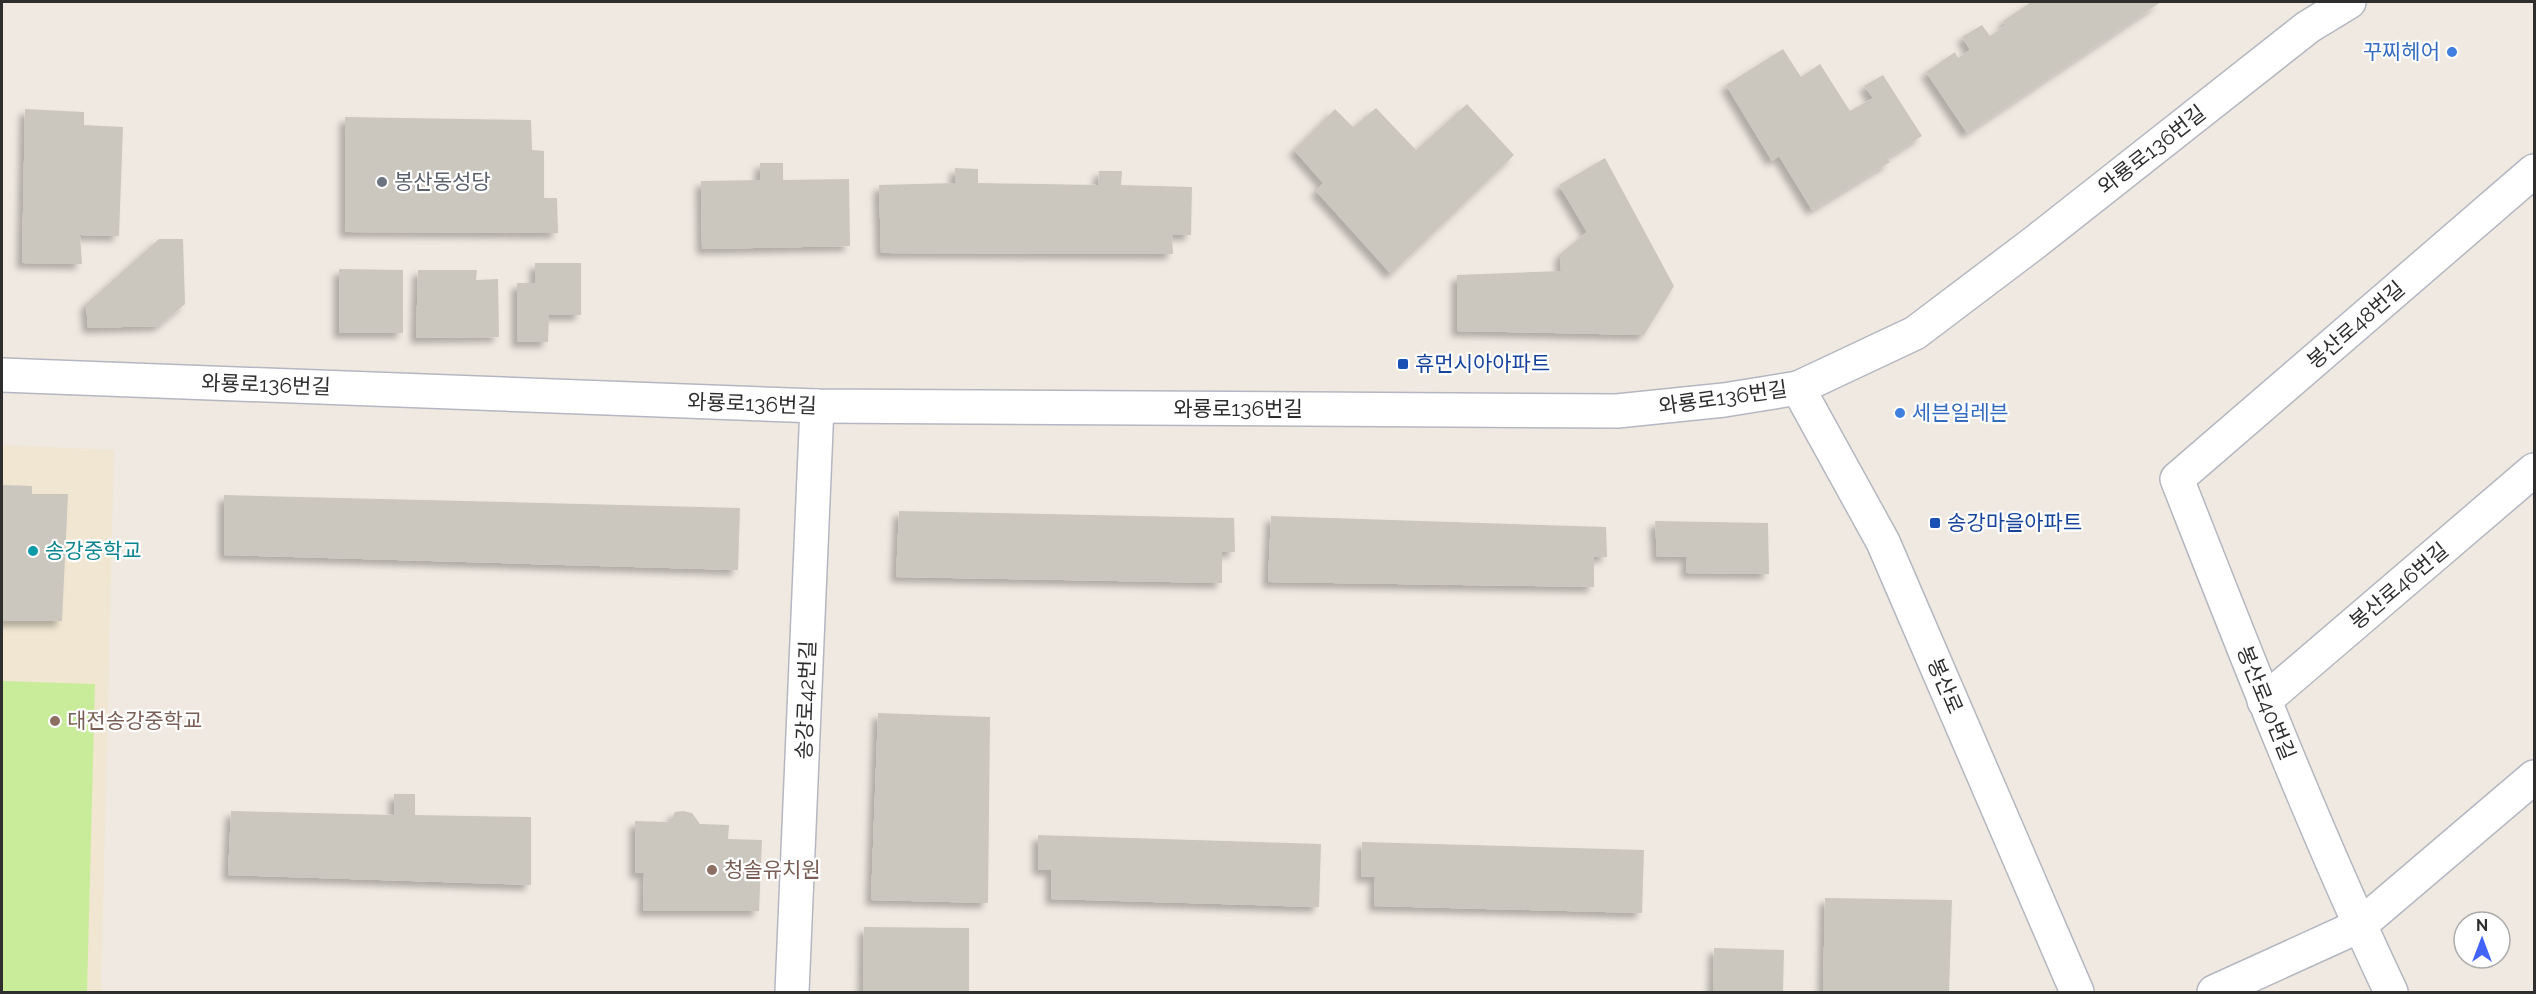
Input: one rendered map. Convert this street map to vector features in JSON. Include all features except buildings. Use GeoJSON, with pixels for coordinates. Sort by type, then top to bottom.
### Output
{"type":"FeatureCollection","features":[{"type":"Feature","properties":{"kind":"main road","name":"와룡로136번길"},"geometry":{"type":"LineString","coordinates":[[2,375],[817,406],[1617,411],[1724,400],[1798,388],[1915,333],[2034,243],[2308,27],[2349,2]]}},
{"type":"Feature","properties":{"kind":"main road","name":"봉산로48번길"},"geometry":{"type":"LineString","coordinates":[[2177,479],[2535,171]]}},
{"type":"Feature","properties":{"kind":"main road","name":"봉산로"},"geometry":{"type":"LineString","coordinates":[[1798,388],[1883,542],[2077,993]]}},
{"type":"Feature","properties":{"kind":"main road","name":"송강로42번길"},"geometry":{"type":"LineString","coordinates":[[792,993],[817,406]]}},
{"type":"Feature","properties":{"kind":"main road","name":"봉산로46번길"},"geometry":{"type":"LineString","coordinates":[[2264,701],[2535,470]]}},
{"type":"Feature","properties":{"kind":"main road","name":"봉산로40번길"},"geometry":{"type":"LineString","coordinates":[[2177,479],[2264,701],[2359,926],[2391,993]]}},
{"type":"Feature","properties":{"kind":"main road"},"geometry":{"type":"LineString","coordinates":[[2214,993],[2359,926],[2535,777]]}},
{"type":"Feature","properties":{"kind":"shaded area","name":"대전송강중학교"},"geometry":{"type":"Polygon","coordinates":[[[2,445],[114,450],[101,992],[2,992],[2,445]]]}},
{"type":"Feature","properties":{"kind":"green space"},"geometry":{"type":"Polygon","coordinates":[[[2,681],[95,684],[87,992],[2,992],[2,681]]]}},
{"type":"Feature","properties":{"kind":"place","name":"꾸찌헤어"},"geometry":{"type":"Point","coordinates":[2452,52]}},
{"type":"Feature","properties":{"kind":"place","name":"봉산동성당"},"geometry":{"type":"Point","coordinates":[382,182]}},
{"type":"Feature","properties":{"kind":"place","name":"휴먼시아아파트"},"geometry":{"type":"Point","coordinates":[1403,364]}},
{"type":"Feature","properties":{"kind":"place","name":"세븐일레븐"},"geometry":{"type":"Point","coordinates":[1900,413]}},
{"type":"Feature","properties":{"kind":"place","name":"송강마을아파트"},"geometry":{"type":"Point","coordinates":[1935,523]}},
{"type":"Feature","properties":{"kind":"place","name":"송강중학교"},"geometry":{"type":"Point","coordinates":[33,551]}},
{"type":"Feature","properties":{"kind":"place","name":"대전송강중학교"},"geometry":{"type":"Point","coordinates":[55,721]}},
{"type":"Feature","properties":{"kind":"place","name":"청솔유치원"},"geometry":{"type":"Point","coordinates":[712,870]}}]}
